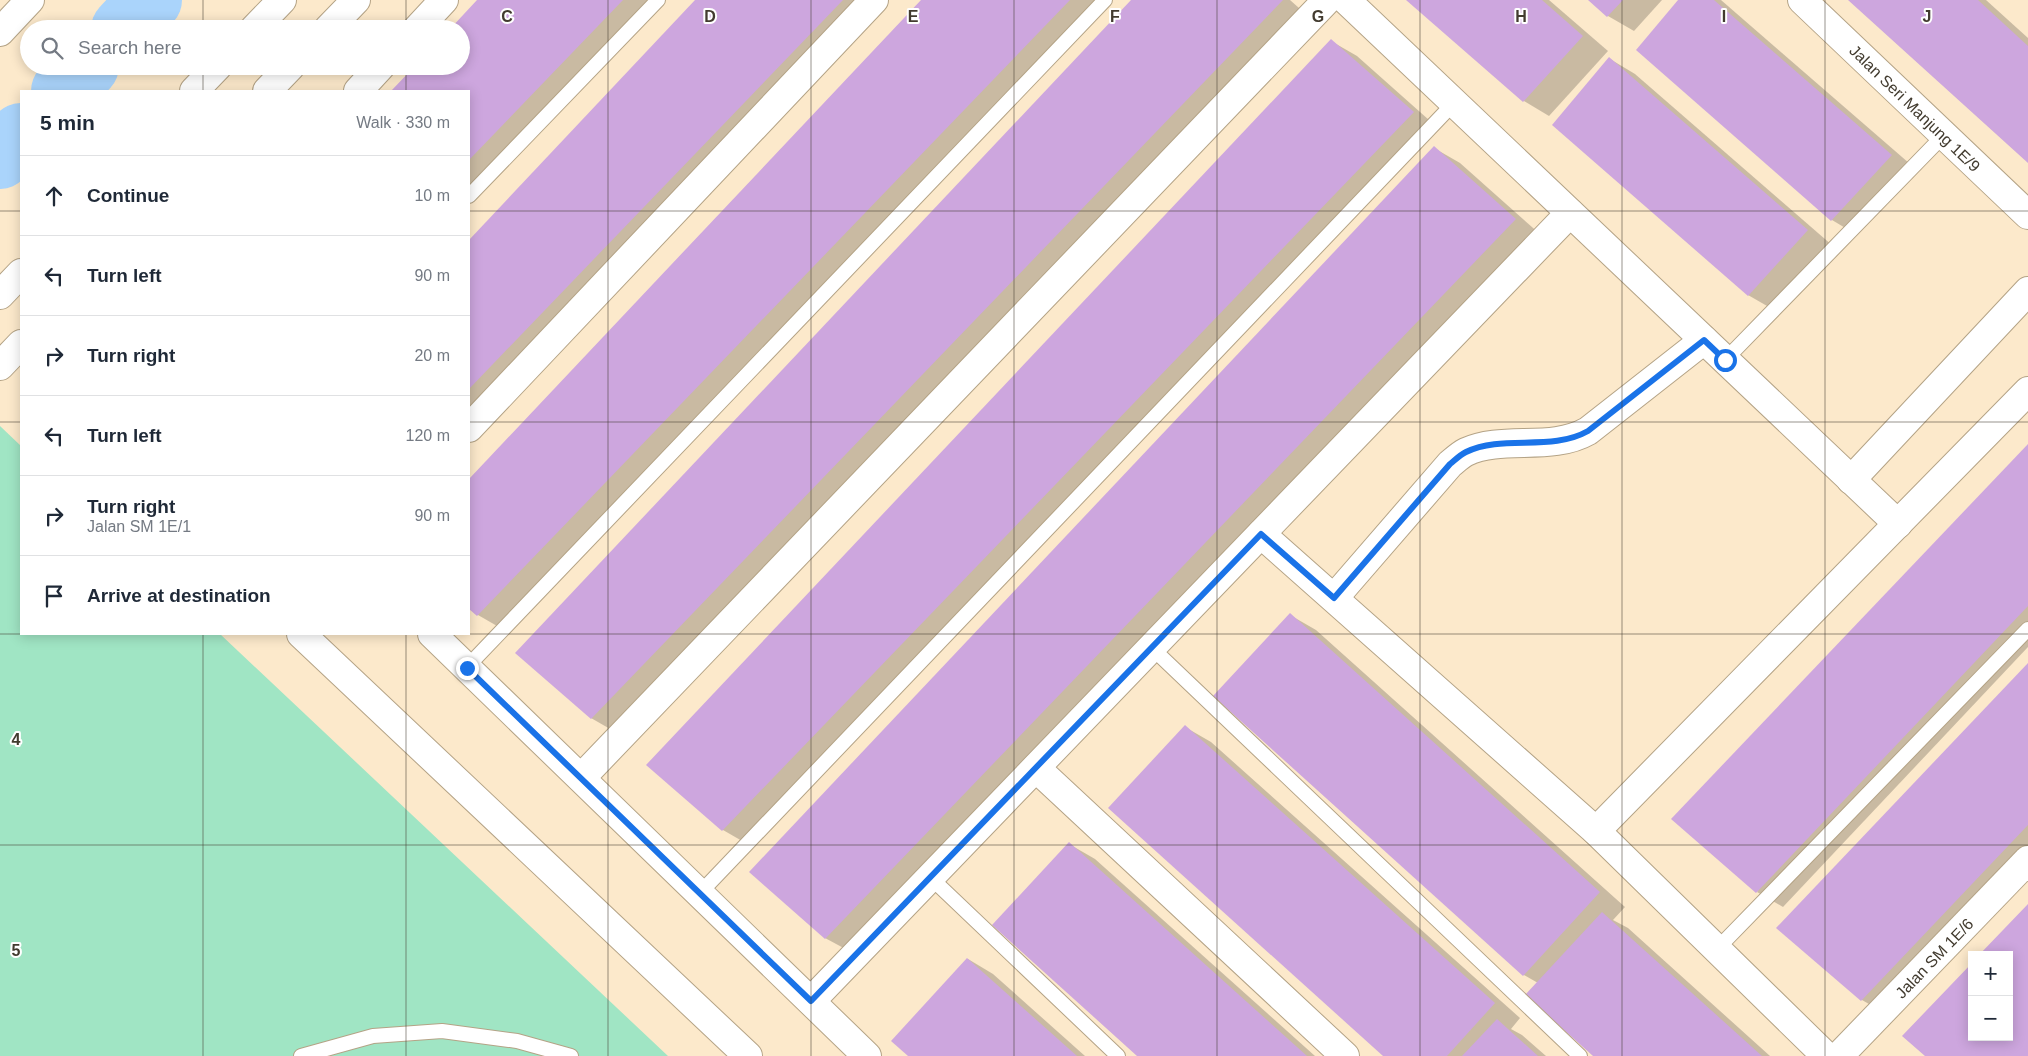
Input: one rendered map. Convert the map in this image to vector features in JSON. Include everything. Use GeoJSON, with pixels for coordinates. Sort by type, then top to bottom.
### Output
{"type":"FeatureCollection","features":[{"type":"Feature","properties":{"kind":"street"},"geometry":{"type":"LineString","coordinates":[[0,32],[30,0]]}},
{"type":"Feature","properties":{"kind":"street"},"geometry":{"type":"LineString","coordinates":[[263,20],[282,0]]}},
{"type":"Feature","properties":{"kind":"street"},"geometry":{"type":"LineString","coordinates":[[337,20],[356,0]]}},
{"type":"Feature","properties":{"kind":"street"},"geometry":{"type":"LineString","coordinates":[[425,20],[444,0]]}},
{"type":"Feature","properties":{"kind":"street"},"geometry":{"type":"LineString","coordinates":[[470,427],[874,0]]}},
{"type":"Feature","properties":{"kind":"street"},"geometry":{"type":"LineString","coordinates":[[581,778],[1327,0]]}},
{"type":"Feature","properties":{"kind":"street"},"geometry":{"type":"LineString","coordinates":[[1346,0],[1898,524]]}},
{"type":"Feature","properties":{"kind":"street","name":"Jalan Seri Manjung 1E/9"},"geometry":{"type":"LineString","coordinates":[[1802,0],[2028,215]]}},
{"type":"Feature","properties":{"kind":"street"},"geometry":{"type":"LineString","coordinates":[[195,90],[209,75]]}},
{"type":"Feature","properties":{"kind":"street"},"geometry":{"type":"LineString","coordinates":[[268,90],[282,75]]}},
{"type":"Feature","properties":{"kind":"street"},"geometry":{"type":"LineString","coordinates":[[359,90],[373,75]]}},
{"type":"Feature","properties":{"kind":"street"},"geometry":{"type":"LineString","coordinates":[[811,1001],[1570,213]]}},
{"type":"Feature","properties":{"kind":"street"},"geometry":{"type":"LineString","coordinates":[[0,295],[20,274]]}},
{"type":"Feature","properties":{"kind":"street"},"geometry":{"type":"LineString","coordinates":[[1851,480],[2028,291]]}},
{"type":"Feature","properties":{"kind":"street"},"geometry":{"type":"LineString","coordinates":[[1334,598],[1450,464],[1465,452],[1484,446],[1551,442],[1576,438],[1588,431],[1704,340]]}},
{"type":"Feature","properties":{"kind":"street"},"geometry":{"type":"LineString","coordinates":[[1596,831],[2028,391]]}},
{"type":"Feature","properties":{"kind":"street"},"geometry":{"type":"LineString","coordinates":[[1261,534],[1596,831],[1826,1056]]}},
{"type":"Feature","properties":{"kind":"street"},"geometry":{"type":"LineString","coordinates":[[302,635],[748,1056]]}},
{"type":"Feature","properties":{"kind":"street"},"geometry":{"type":"LineString","coordinates":[[433,635],[868,1056]]}},
{"type":"Feature","properties":{"kind":"street"},"geometry":{"type":"LineString","coordinates":[[1036,768],[1345,1056]]}},
{"type":"Feature","properties":{"kind":"street","name":"Jalan SM 1E/6"},"geometry":{"type":"LineString","coordinates":[[1839,1056],[2028,860]]}},
{"type":"Feature","properties":{"kind":"lane"},"geometry":{"type":"LineString","coordinates":[[470,195],[658,0]]}},
{"type":"Feature","properties":{"kind":"lane"},"geometry":{"type":"LineString","coordinates":[[467,668],[1105,0]]}},
{"type":"Feature","properties":{"kind":"lane"},"geometry":{"type":"LineString","coordinates":[[700,893],[1454,103]]}},
{"type":"Feature","properties":{"kind":"lane"},"geometry":{"type":"LineString","coordinates":[[1725,360],[1944,135]]}},
{"type":"Feature","properties":{"kind":"lane"},"geometry":{"type":"LineString","coordinates":[[1717,949],[2028,629]]}},
{"type":"Feature","properties":{"kind":"lane"},"geometry":{"type":"LineString","coordinates":[[1152,648],[1580,1056]]}},
{"type":"Feature","properties":{"kind":"lane"},"geometry":{"type":"LineString","coordinates":[[930,877],[1118,1056]]}},
{"type":"Feature","properties":{"kind":"lane"},"geometry":{"type":"LineString","coordinates":[[301,1056],[373,1036],[442,1031],[517,1041],[571,1056]]}},
{"type":"Feature","properties":{"kind":"green space"},"geometry":{"type":"Polygon","coordinates":[[[0,426],[20,445],[20,635],[221,635],[668,1056],[0,1056],[0,426]]]}},
{"type":"Feature","properties":{"kind":"building"},"geometry":{"type":"Polygon","coordinates":[[[477,0],[623,0],[470,159],[470,90],[392,90],[406,75],[470,75],[470,20],[458,20],[477,0]]]}},
{"type":"Feature","properties":{"kind":"building"},"geometry":{"type":"Polygon","coordinates":[[[695,0],[843,0],[470,388],[470,239],[695,0]]]}},
{"type":"Feature","properties":{"kind":"building"},"geometry":{"type":"Polygon","coordinates":[[[921,0],[1070,0],[477,616],[470,610],[470,478],[921,0]]]}},
{"type":"Feature","properties":{"kind":"building"},"geometry":{"type":"Polygon","coordinates":[[[1131,0],[1283,0],[591,719],[515,653],[1131,0]]]}},
{"type":"Feature","properties":{"kind":"building"},"geometry":{"type":"Polygon","coordinates":[[[1406,0],[1542,0],[1583,36],[1523,102],[1406,0]]]}},
{"type":"Feature","properties":{"kind":"building"},"geometry":{"type":"Polygon","coordinates":[[[1588,0],[1623,0],[1607,17],[1588,0]]]}},
{"type":"Feature","properties":{"kind":"building"},"geometry":{"type":"Polygon","coordinates":[[[1678,0],[1714,0],[1892,155],[1831,221],[1636,50],[1678,0]]]}},
{"type":"Feature","properties":{"kind":"building"},"geometry":{"type":"Polygon","coordinates":[[[1848,0],[1978,0],[2028,46],[2028,163],[1848,0]]]}},
{"type":"Feature","properties":{"kind":"building"},"geometry":{"type":"Polygon","coordinates":[[[1331,39],[1414,112],[722,831],[646,765],[1331,39]]]}},
{"type":"Feature","properties":{"kind":"building"},"geometry":{"type":"Polygon","coordinates":[[[1609,57],[1808,230],[1748,296],[1552,125],[1609,57]]]}},
{"type":"Feature","properties":{"kind":"building"},"geometry":{"type":"Polygon","coordinates":[[[1434,146],[1516,219],[825,939],[749,872],[1434,146]]]}},
{"type":"Feature","properties":{"kind":"building"},"geometry":{"type":"Polygon","coordinates":[[[2028,444],[2028,606],[1756,893],[1671,819],[2028,444]]]}},
{"type":"Feature","properties":{"kind":"building"},"geometry":{"type":"Polygon","coordinates":[[[1290,613],[1600,892],[1523,976],[1213,696],[1290,613]]]}},
{"type":"Feature","properties":{"kind":"building"},"geometry":{"type":"Polygon","coordinates":[[[2028,663],[2028,825],[1861,1001],[1776,928],[2028,663]]]}},
{"type":"Feature","properties":{"kind":"building"},"geometry":{"type":"Polygon","coordinates":[[[1185,725],[1495,1003],[1447,1056],[1383,1056],[1108,808],[1185,725]]]}},
{"type":"Feature","properties":{"kind":"building"},"geometry":{"type":"Polygon","coordinates":[[[1069,842],[1307,1056],[1137,1056],[992,925],[1069,842]]]}},
{"type":"Feature","properties":{"kind":"building"},"geometry":{"type":"Polygon","coordinates":[[[2028,904],[2028,1056],[1925,1056],[1902,1036],[1968,967],[1968,1041],[2013,1041],[2013,951],[1983,951],[2028,904]]]}},
{"type":"Feature","properties":{"kind":"building"},"geometry":{"type":"Polygon","coordinates":[[[1602,912],[1762,1056],[1593,1056],[1525,995],[1602,912]]]}},
{"type":"Feature","properties":{"kind":"building"},"geometry":{"type":"Polygon","coordinates":[[[967,958],[1077,1056],[908,1056],[891,1041],[967,958]]]}},
{"type":"Feature","properties":{"kind":"building"},"geometry":{"type":"Polygon","coordinates":[[[1497,1019],[1538,1056],[1462,1056],[1497,1019]]]}},
{"type":"Feature","properties":{"kind":"waterway"},"geometry":{"type":"LineString","coordinates":[[131,20],[150,0]]}},
{"type":"Feature","properties":{"kind":"waterway"},"geometry":{"type":"LineString","coordinates":[[64,90],[78,75]]}},
{"type":"Feature","properties":{"kind":"waterway"},"geometry":{"type":"LineString","coordinates":[[0,157],[20,136]]}},
{"type":"Feature","properties":{"kind":"route"},"geometry":{"type":"LineString","coordinates":[[467,668],[811,1001],[1261,534],[1334,598],[1450,464],[1465,452],[1484,446],[1551,442],[1576,438],[1588,431],[1704,340],[1725,360]]}}]}
